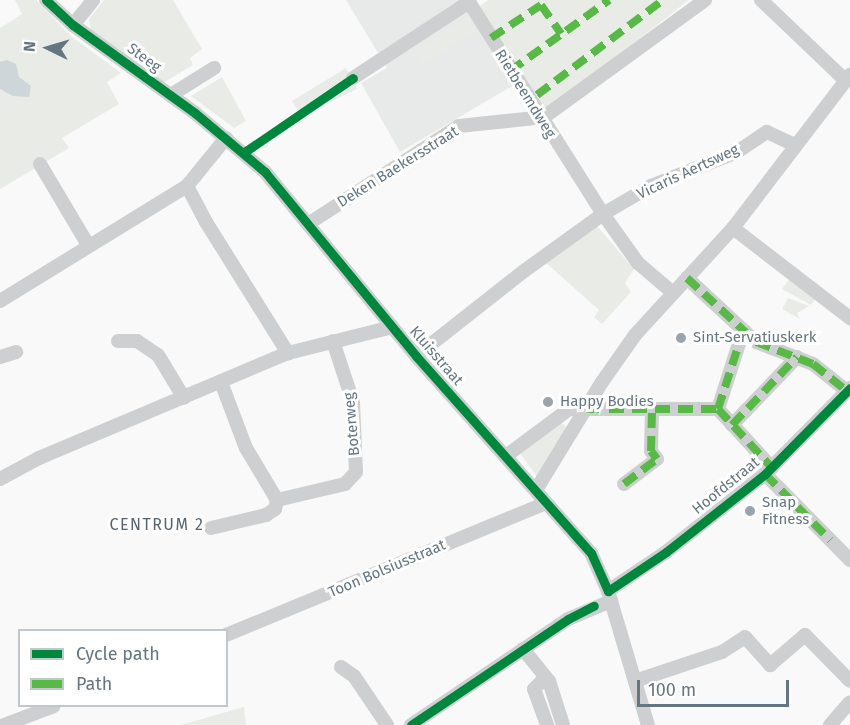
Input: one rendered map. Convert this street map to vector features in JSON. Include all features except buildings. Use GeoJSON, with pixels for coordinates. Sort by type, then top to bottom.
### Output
{"type":"FeatureCollection","features":[{"type":"Feature","properties":{"kind":"street","name":"Steeg"},"geometry":{"type":"LineString","coordinates":[[46,0],[73,25],[171,95],[226,138]]}},
{"type":"Feature","properties":{"kind":"street"},"geometry":{"type":"LineString","coordinates":[[73,25],[93,0]]}},
{"type":"Feature","properties":{"kind":"street","name":"Deken Baekersstraat"},"geometry":{"type":"LineString","coordinates":[[308,224],[459,126],[539,118],[705,0]]}},
{"type":"Feature","properties":{"kind":"street"},"geometry":{"type":"LineString","coordinates":[[536,490],[635,335],[732,228],[848,78],[761,0]]}},
{"type":"Feature","properties":{"kind":"street","name":"Rietbeemdweg"},"geometry":{"type":"LineString","coordinates":[[353,78],[469,2],[539,118],[603,214],[638,263],[672,292]]}},
{"type":"Feature","properties":{"kind":"street"},"geometry":{"type":"LineString","coordinates":[[171,95],[214,68]]}},
{"type":"Feature","properties":{"kind":"street","name":"Vicaris Aertsweg"},"geometry":{"type":"LineString","coordinates":[[416,356],[524,271],[603,214],[651,186],[737,152],[758,135],[767,132],[795,145]]}},
{"type":"Feature","properties":{"kind":"street"},"geometry":{"type":"LineString","coordinates":[[0,301],[187,186],[226,138]]}},
{"type":"Feature","properties":{"kind":"street","name":"Kluisstraat"},"geometry":{"type":"LineString","coordinates":[[226,138],[265,172],[416,356],[591,554],[610,596],[648,725]]}},
{"type":"Feature","properties":{"kind":"street"},"geometry":{"type":"LineString","coordinates":[[40,164],[88,245]]}},
{"type":"Feature","properties":{"kind":"street"},"geometry":{"type":"LineString","coordinates":[[187,186],[212,232],[288,352]]}},
{"type":"Feature","properties":{"kind":"street"},"geometry":{"type":"LineString","coordinates":[[732,228],[850,318]]}},
{"type":"Feature","properties":{"kind":"street"},"geometry":{"type":"LineString","coordinates":[[687,278],[756,342],[813,364],[848,389]]}},
{"type":"Feature","properties":{"kind":"street"},"geometry":{"type":"LineString","coordinates":[[0,479],[39,458],[288,352],[392,327]]}},
{"type":"Feature","properties":{"kind":"street"},"geometry":{"type":"LineString","coordinates":[[718,409],[743,331]]}},
{"type":"Feature","properties":{"kind":"street"},"geometry":{"type":"LineString","coordinates":[[118,341],[137,341],[158,355],[183,398]]}},
{"type":"Feature","properties":{"kind":"street","name":"Boterweg"},"geometry":{"type":"LineString","coordinates":[[277,500],[345,484],[356,472],[353,402],[333,341]]}},
{"type":"Feature","properties":{"kind":"street"},"geometry":{"type":"LineString","coordinates":[[0,357],[16,352]]}},
{"type":"Feature","properties":{"kind":"street"},"geometry":{"type":"LineString","coordinates":[[732,425],[796,357]]}},
{"type":"Feature","properties":{"kind":"street"},"geometry":{"type":"LineString","coordinates":[[211,528],[266,515],[275,509],[277,500],[246,448],[221,382]]}},
{"type":"Feature","properties":{"kind":"street","name":"Hoofdstraat"},"geometry":{"type":"LineString","coordinates":[[411,725],[523,649],[610,596],[769,471],[798,433],[848,389]]}},
{"type":"Feature","properties":{"kind":"street"},"geometry":{"type":"LineString","coordinates":[[506,456],[569,409],[718,409],[769,471],[850,560]]}},
{"type":"Feature","properties":{"kind":"street"},"geometry":{"type":"LineString","coordinates":[[624,484],[657,459],[651,451],[652,409]]}},
{"type":"Feature","properties":{"kind":"street","name":"Toon Bolsiusstraat"},"geometry":{"type":"LineString","coordinates":[[228,634],[546,503]]}},
{"type":"Feature","properties":{"kind":"street"},"geometry":{"type":"LineString","coordinates":[[635,681],[722,652],[745,637],[770,665],[805,635],[850,681]]}},
{"type":"Feature","properties":{"kind":"street"},"geometry":{"type":"LineString","coordinates":[[523,649],[544,679],[549,681],[563,725]]}},
{"type":"Feature","properties":{"kind":"street"},"geometry":{"type":"LineString","coordinates":[[341,668],[354,676],[387,725]]}},
{"type":"Feature","properties":{"kind":"street"},"geometry":{"type":"LineString","coordinates":[[544,679],[534,689],[547,725]]}},
{"type":"Feature","properties":{"kind":"street"},"geometry":{"type":"LineString","coordinates":[[830,725],[850,702]]}},
{"type":"Feature","properties":{"kind":"street"},"geometry":{"type":"LineString","coordinates":[[4,725],[49,707]]}},
{"type":"Feature","properties":{"kind":"shaded area"},"geometry":{"type":"Polygon","coordinates":[[[15,0],[36,0],[71,36],[121,73],[107,82],[119,104],[62,138],[69,148],[0,189],[0,89],[3,91],[22,81],[7,60],[0,62],[0,28],[22,14],[15,0]]]}},
{"type":"Feature","properties":{"kind":"shaded area"},"geometry":{"type":"Polygon","coordinates":[[[104,0],[173,0],[202,49],[190,58],[193,65],[163,83],[91,31],[89,19],[104,0]]]}},
{"type":"Feature","properties":{"kind":"shaded area"},"geometry":{"type":"Polygon","coordinates":[[[346,0],[463,0],[514,85],[400,152],[361,83],[387,68],[346,0]]]}},
{"type":"Feature","properties":{"kind":"shaded area"},"geometry":{"type":"Polygon","coordinates":[[[488,0],[689,0],[545,112],[477,8],[488,0]]]}},
{"type":"Feature","properties":{"kind":"shaded area"},"geometry":{"type":"Polygon","coordinates":[[[468,16],[477,30],[423,66],[413,51],[468,16]]]}},
{"type":"Feature","properties":{"kind":"shaded area"},"geometry":{"type":"Polygon","coordinates":[[[7,60],[16,64],[19,77],[31,86],[29,97],[13,96],[0,89],[0,62],[7,60]]]}},
{"type":"Feature","properties":{"kind":"shaded area"},"geometry":{"type":"Polygon","coordinates":[[[346,68],[357,89],[301,116],[292,101],[346,68]]]}},
{"type":"Feature","properties":{"kind":"shaded area"},"geometry":{"type":"Polygon","coordinates":[[[222,77],[246,121],[234,128],[191,96],[222,77]]]}},
{"type":"Feature","properties":{"kind":"shaded area"},"geometry":{"type":"Polygon","coordinates":[[[597,226],[634,269],[625,283],[631,292],[602,324],[594,317],[599,310],[545,262],[597,226]]]}},
{"type":"Feature","properties":{"kind":"shaded area"},"geometry":{"type":"Polygon","coordinates":[[[790,278],[818,296],[811,305],[782,289],[790,278]]]}},
{"type":"Feature","properties":{"kind":"shaded area"},"geometry":{"type":"Polygon","coordinates":[[[788,298],[809,306],[797,313],[800,319],[782,309],[788,298]]]}},
{"type":"Feature","properties":{"kind":"shaded area"},"geometry":{"type":"Polygon","coordinates":[[[559,421],[570,430],[539,479],[518,451],[559,421]]]}},
{"type":"Feature","properties":{"kind":"shaded area"},"geometry":{"type":"Polygon","coordinates":[[[244,707],[246,725],[181,725],[244,707]]]}},
{"type":"Feature","properties":{"kind":"marked path"},"geometry":{"type":"LineString","coordinates":[[510,71],[609,0]]}},
{"type":"Feature","properties":{"kind":"marked path"},"geometry":{"type":"LineString","coordinates":[[537,95],[663,0]]}},
{"type":"Feature","properties":{"kind":"marked path"},"geometry":{"type":"LineString","coordinates":[[491,38],[541,5],[561,34]]}},
{"type":"Feature","properties":{"kind":"marked path"},"geometry":{"type":"LineString","coordinates":[[687,278],[756,342],[813,364],[847,391]]}},
{"type":"Feature","properties":{"kind":"marked path"},"geometry":{"type":"LineString","coordinates":[[718,409],[743,331]]}},
{"type":"Feature","properties":{"kind":"marked path"},"geometry":{"type":"LineString","coordinates":[[732,425],[797,357]]}},
{"type":"Feature","properties":{"kind":"marked path"},"geometry":{"type":"LineString","coordinates":[[586,409],[718,409],[772,468]]}},
{"type":"Feature","properties":{"kind":"marked path"},"geometry":{"type":"LineString","coordinates":[[624,484],[657,459],[651,451],[652,409]]}},
{"type":"Feature","properties":{"kind":"marked path"},"geometry":{"type":"LineString","coordinates":[[765,474],[830,540]]}},
{"type":"Feature","properties":{"kind":"cycle path"},"geometry":{"type":"LineString","coordinates":[[46,0],[73,25],[195,113],[265,172],[416,356],[591,553],[608,591],[666,552],[765,474],[850,388]]}},
{"type":"Feature","properties":{"kind":"cycle path"},"geometry":{"type":"LineString","coordinates":[[243,153],[353,78]]}},
{"type":"Feature","properties":{"kind":"cycle path"},"geometry":{"type":"LineString","coordinates":[[411,725],[568,619],[594,606]]}},
{"type":"Feature","properties":{"kind":"place","name":"Sint-Servatiuskerk"},"geometry":{"type":"Point","coordinates":[681,338]}},
{"type":"Feature","properties":{"kind":"place","name":"Happy Bodies"},"geometry":{"type":"Point","coordinates":[548,402]}},
{"type":"Feature","properties":{"kind":"place","name":"Snap Fitness"},"geometry":{"type":"Point","coordinates":[750,511]}},
{"type":"Feature","properties":{"kind":"district","name":"CENTRUM 2"},"geometry":{"type":"Point","coordinates":[157,525]}}]}
